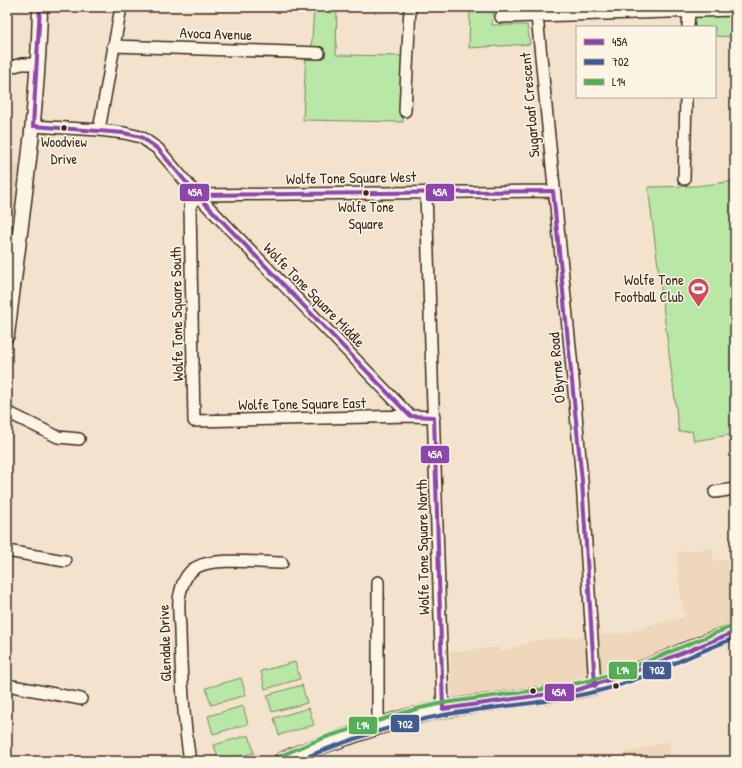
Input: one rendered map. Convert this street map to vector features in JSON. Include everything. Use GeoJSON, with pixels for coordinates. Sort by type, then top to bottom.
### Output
{"type":"FeatureCollection","features":[{"type":"Feature","properties":{"kind":"main road"},"geometry":{"type":"LineString","coordinates":[[282,761],[303,751],[418,714],[443,709],[548,695],[595,686],[640,670],[702,643],[735,632]]}},
{"type":"Feature","properties":{"kind":"street"},"geometry":{"type":"LineString","coordinates":[[7,335],[8,316],[33,126],[38,64],[40,7]]}},
{"type":"Feature","properties":{"kind":"street"},"geometry":{"type":"LineString","coordinates":[[99,130],[120,7]]}},
{"type":"Feature","properties":{"kind":"street"},"geometry":{"type":"LineString","coordinates":[[405,111],[410,7]]}},
{"type":"Feature","properties":{"kind":"street"},"geometry":{"type":"LineString","coordinates":[[501,17],[735,10]]}},
{"type":"Feature","properties":{"kind":"street"},"geometry":{"type":"LineString","coordinates":[[688,26],[689,11]]}},
{"type":"Feature","properties":{"kind":"street","name":"Sugarloaf Crescent"},"geometry":{"type":"LineString","coordinates":[[537,16],[553,191]]}},
{"type":"Feature","properties":{"kind":"street","name":"Avoca Avenue"},"geometry":{"type":"LineString","coordinates":[[113,46],[318,53]]}},
{"type":"Feature","properties":{"kind":"street"},"geometry":{"type":"LineString","coordinates":[[7,68],[22,64],[38,64]]}},
{"type":"Feature","properties":{"kind":"street"},"geometry":{"type":"LineString","coordinates":[[684,179],[686,98]]}},
{"type":"Feature","properties":{"kind":"street"},"geometry":{"type":"LineString","coordinates":[[33,126],[99,130],[141,137],[158,149],[197,195]]}},
{"type":"Feature","properties":{"kind":"street","name":"Wolfe Tone Square West"},"geometry":{"type":"LineString","coordinates":[[197,195],[553,191]]}},
{"type":"Feature","properties":{"kind":"street","name":"O'Byrne Road"},"geometry":{"type":"LineString","coordinates":[[553,191],[571,357],[581,473],[595,686]]}},
{"type":"Feature","properties":{"kind":"street","name":"Wolfe Tone Square North"},"geometry":{"type":"LineString","coordinates":[[426,192],[443,709]]}},
{"type":"Feature","properties":{"kind":"street","name":"Wolfe Tone Square South"},"geometry":{"type":"LineString","coordinates":[[194,421],[190,206],[197,195]]}},
{"type":"Feature","properties":{"kind":"street","name":"Wolfe Tone Square Middle"},"geometry":{"type":"LineString","coordinates":[[197,195],[410,416]]}},
{"type":"Feature","properties":{"kind":"street"},"geometry":{"type":"LineString","coordinates":[[7,412],[58,437],[78,439]]}},
{"type":"Feature","properties":{"kind":"street","name":"Wolfe Tone Square East"},"geometry":{"type":"LineString","coordinates":[[194,421],[410,416],[434,418]]}},
{"type":"Feature","properties":{"kind":"street"},"geometry":{"type":"LineString","coordinates":[[715,492],[735,489]]}},
{"type":"Feature","properties":{"kind":"street"},"geometry":{"type":"LineString","coordinates":[[7,550],[65,561]]}},
{"type":"Feature","properties":{"kind":"street","name":"Glendale Drive"},"geometry":{"type":"LineString","coordinates":[[190,761],[186,736],[182,688],[179,596],[187,575],[197,567],[211,563],[282,563]]}},
{"type":"Feature","properties":{"kind":"street"},"geometry":{"type":"LineString","coordinates":[[378,582],[378,726]]}},
{"type":"Feature","properties":{"kind":"street"},"geometry":{"type":"LineString","coordinates":[[7,685],[81,699]]}},
{"type":"Feature","properties":{"kind":"shaded area"},"geometry":{"type":"Polygon","coordinates":[[[7,162],[20,163],[7,273],[7,162]]]}},
{"type":"Feature","properties":{"kind":"shaded area"},"geometry":{"type":"Polygon","coordinates":[[[712,548],[714,561],[735,558],[735,623],[680,644],[681,647],[615,672],[580,682],[453,699],[450,652],[499,647],[500,652],[536,640],[632,632],[650,625],[685,617],[680,595],[677,552],[712,548]]]}},
{"type":"Feature","properties":{"kind":"shaded area"},"geometry":{"type":"Polygon","coordinates":[[[668,741],[675,761],[597,761],[668,741]]]}},
{"type":"Feature","properties":{"kind":"green space"},"geometry":{"type":"Polygon","coordinates":[[[314,7],[337,7],[336,55],[406,56],[403,122],[303,120],[306,52],[311,53],[314,7]]]}},
{"type":"Feature","properties":{"kind":"green space"},"geometry":{"type":"Polygon","coordinates":[[[470,7],[494,7],[492,25],[527,25],[530,44],[469,48],[470,7]]]}},
{"type":"Feature","properties":{"kind":"green space"},"geometry":{"type":"Polygon","coordinates":[[[735,16],[735,37],[716,36],[716,26],[693,26],[696,17],[735,16]]]}},
{"type":"Feature","properties":{"kind":"green space","name":"Wolfe Tone Football Club"},"geometry":{"type":"Polygon","coordinates":[[[735,181],[735,434],[694,441],[692,431],[679,432],[648,187],[696,186],[735,181]]]}},
{"type":"Feature","properties":{"kind":"green space"},"geometry":{"type":"Polygon","coordinates":[[[295,662],[300,679],[265,689],[261,671],[295,662]]]}},
{"type":"Feature","properties":{"kind":"green space"},"geometry":{"type":"Polygon","coordinates":[[[241,678],[246,695],[211,705],[206,688],[241,678]]]}},
{"type":"Feature","properties":{"kind":"green space"},"geometry":{"type":"Polygon","coordinates":[[[302,685],[307,703],[272,712],[267,695],[302,685]]]}},
{"type":"Feature","properties":{"kind":"green space"},"geometry":{"type":"Polygon","coordinates":[[[243,706],[248,724],[213,734],[208,716],[243,706]]]}},
{"type":"Feature","properties":{"kind":"green space"},"geometry":{"type":"Polygon","coordinates":[[[309,708],[314,725],[279,735],[274,718],[309,708]]]}},
{"type":"Feature","properties":{"kind":"green space"},"geometry":{"type":"Polygon","coordinates":[[[249,735],[254,753],[219,761],[214,745],[249,735]]]}},
{"type":"Feature","properties":{"kind":"transit line","name":"45A"},"geometry":{"type":"LineString","coordinates":[[33,126],[40,7]]}},
{"type":"Feature","properties":{"kind":"transit line","name":"45A"},"geometry":{"type":"LineString","coordinates":[[33,126],[124,133],[141,137],[158,149],[197,195],[410,416],[434,417],[443,709],[577,690],[631,673],[735,632]]}},
{"type":"Feature","properties":{"kind":"transit line","name":"45A"},"geometry":{"type":"LineString","coordinates":[[197,195],[553,191],[582,481],[595,686]]}},
{"type":"Feature","properties":{"kind":"transit line","name":"L14"},"geometry":{"type":"LineString","coordinates":[[280,756],[323,738],[416,709],[443,703],[559,687],[592,680],[628,669],[733,626]]}},
{"type":"Feature","properties":{"kind":"transit line","name":"702"},"geometry":{"type":"LineString","coordinates":[[297,761],[369,734],[407,723],[444,715],[575,696],[612,687],[648,675],[735,638]]}},
{"type":"Feature","properties":{"kind":"place","name":"Woodview Drive"},"geometry":{"type":"Point","coordinates":[64,128]}},
{"type":"Feature","properties":{"kind":"place","name":"Wolfe Tone Square"},"geometry":{"type":"Point","coordinates":[366,193]}},
{"type":"Feature","properties":{"kind":"place","name":"Wolfe Tone Football Club"},"geometry":{"type":"Point","coordinates":[699,308]}}]}
